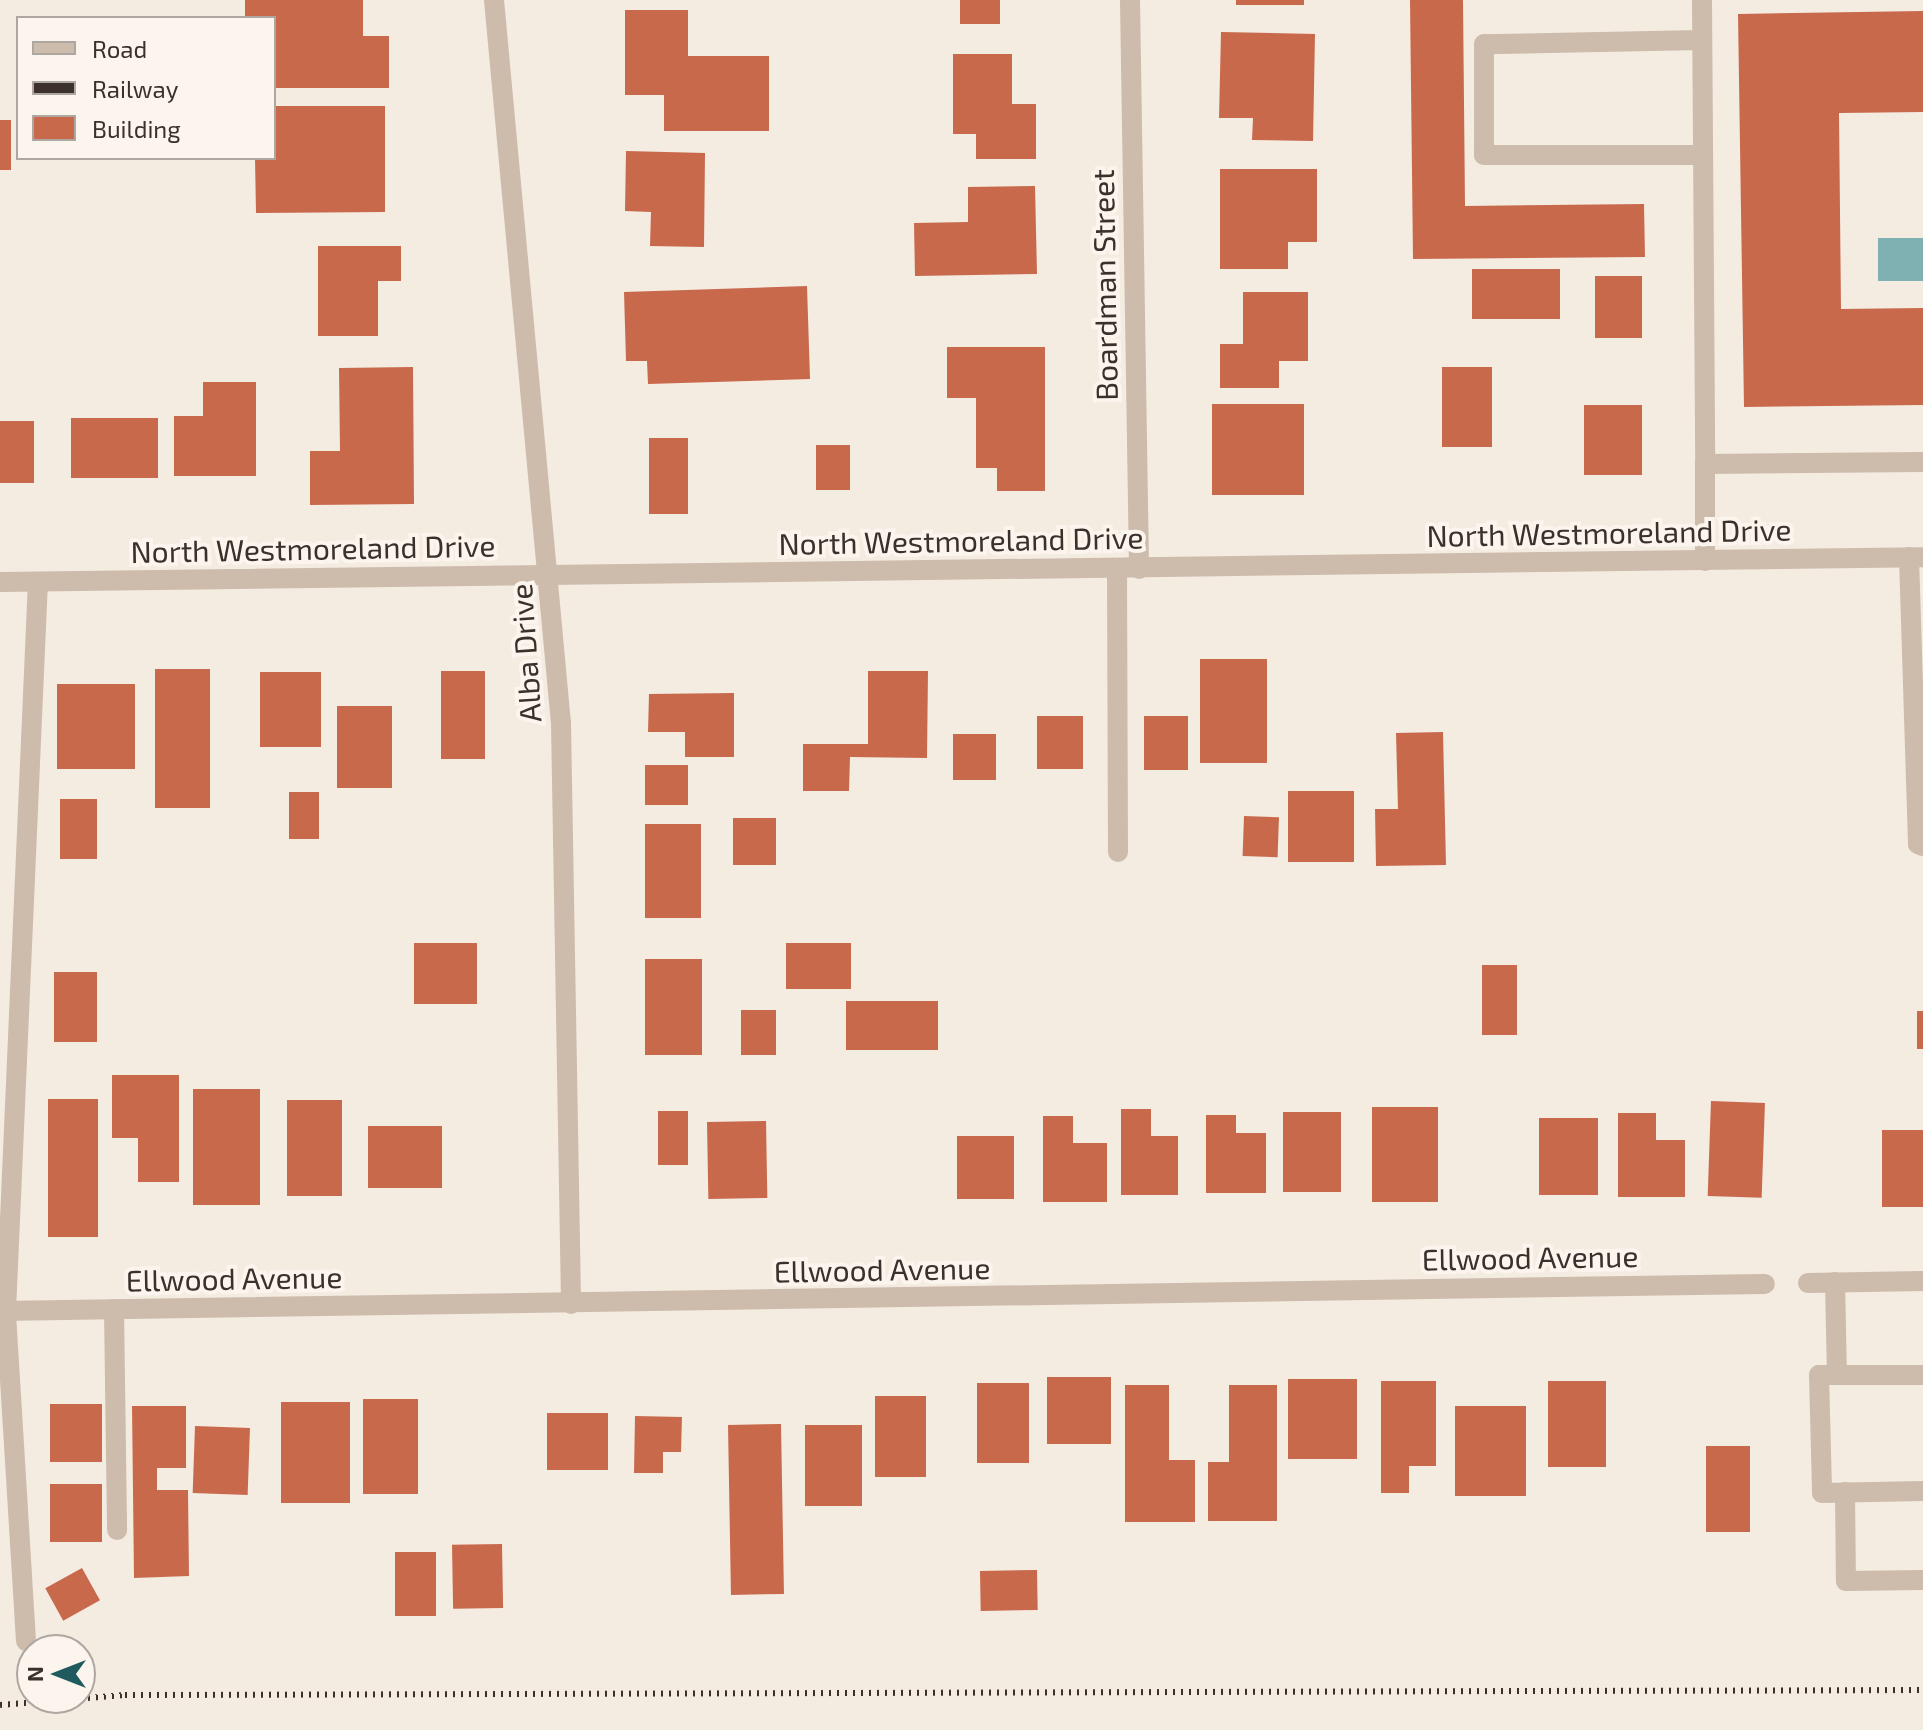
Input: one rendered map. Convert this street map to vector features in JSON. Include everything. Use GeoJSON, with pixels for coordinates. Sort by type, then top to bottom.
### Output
{"type":"FeatureCollection","features":[{"type":"Feature","properties":{"kind":"street","name":"Alba Drive"},"geometry":{"type":"LineString","coordinates":[[494,0],[550,574],[561,723],[571,1304]]}},
{"type":"Feature","properties":{"kind":"street","name":"Boardman Street"},"geometry":{"type":"LineString","coordinates":[[1130,0],[1139,569]]}},
{"type":"Feature","properties":{"kind":"street"},"geometry":{"type":"LineString","coordinates":[[1702,0],[1705,561]]}},
{"type":"Feature","properties":{"kind":"street"},"geometry":{"type":"LineString","coordinates":[[1702,40],[1484,44],[1484,155],[1703,155]]}},
{"type":"Feature","properties":{"kind":"street"},"geometry":{"type":"LineString","coordinates":[[1705,464],[1923,462]]}},
{"type":"Feature","properties":{"kind":"street","name":"North Westmoreland Drive"},"geometry":{"type":"LineString","coordinates":[[0,582],[1916,557]]}},
{"type":"Feature","properties":{"kind":"street"},"geometry":{"type":"LineString","coordinates":[[1916,557],[1918,844],[1923,846]]}},
{"type":"Feature","properties":{"kind":"street"},"geometry":{"type":"LineString","coordinates":[[1117,569],[1118,852]]}},
{"type":"Feature","properties":{"kind":"street"},"geometry":{"type":"LineString","coordinates":[[26,1634],[3,1311],[9,1029],[38,582]]}},
{"type":"Feature","properties":{"kind":"street"},"geometry":{"type":"LineString","coordinates":[[1808,1283],[1923,1281]]}},
{"type":"Feature","properties":{"kind":"street"},"geometry":{"type":"LineString","coordinates":[[1835,1282],[1837,1375]]}},
{"type":"Feature","properties":{"kind":"street","name":"Ellwood Avenue"},"geometry":{"type":"LineString","coordinates":[[3,1311],[1765,1284]]}},
{"type":"Feature","properties":{"kind":"street"},"geometry":{"type":"LineString","coordinates":[[114,1309],[117,1530]]}},
{"type":"Feature","properties":{"kind":"street"},"geometry":{"type":"LineString","coordinates":[[1923,1375],[1819,1375],[1822,1493],[1923,1491]]}},
{"type":"Feature","properties":{"kind":"street"},"geometry":{"type":"LineString","coordinates":[[1845,1492],[1846,1581],[1923,1580]]}},
{"type":"Feature","properties":{"kind":"water"},"geometry":{"type":"Polygon","coordinates":[[[1878,238],[1923,238],[1923,281],[1878,281],[1878,238]]]}},
{"type":"Feature","properties":{"kind":"building"},"geometry":{"type":"Polygon","coordinates":[[[245,0],[363,0],[363,36],[389,36],[389,88],[276,88],[276,16],[245,16],[245,0]]]}},
{"type":"Feature","properties":{"kind":"building"},"geometry":{"type":"Polygon","coordinates":[[[960,0],[1000,0],[1000,24],[960,24],[960,0]]]}},
{"type":"Feature","properties":{"kind":"building"},"geometry":{"type":"Polygon","coordinates":[[[1236,0],[1304,0],[1304,5],[1236,5],[1236,0]]]}},
{"type":"Feature","properties":{"kind":"building"},"geometry":{"type":"Polygon","coordinates":[[[1410,0],[1463,0],[1465,206],[1644,204],[1645,257],[1413,259],[1410,0]]]}},
{"type":"Feature","properties":{"kind":"building"},"geometry":{"type":"Polygon","coordinates":[[[625,10],[688,10],[688,56],[769,56],[769,131],[664,131],[664,95],[625,95],[625,10]]]}},
{"type":"Feature","properties":{"kind":"building"},"geometry":{"type":"Polygon","coordinates":[[[1923,11],[1923,112],[1839,113],[1841,309],[1923,308],[1923,405],[1744,407],[1738,14],[1923,11]]]}},
{"type":"Feature","properties":{"kind":"building"},"geometry":{"type":"Polygon","coordinates":[[[1221,32],[1315,34],[1313,141],[1252,140],[1253,118],[1219,118],[1221,32]]]}},
{"type":"Feature","properties":{"kind":"building"},"geometry":{"type":"Polygon","coordinates":[[[953,54],[1012,54],[1012,104],[1036,104],[1036,159],[976,159],[976,134],[953,134],[953,54]]]}},
{"type":"Feature","properties":{"kind":"building"},"geometry":{"type":"Polygon","coordinates":[[[276,106],[385,106],[385,212],[256,213],[255,160],[276,160],[276,106]]]}},
{"type":"Feature","properties":{"kind":"building"},"geometry":{"type":"Polygon","coordinates":[[[0,120],[11,120],[11,170],[0,170],[0,120]]]}},
{"type":"Feature","properties":{"kind":"building"},"geometry":{"type":"Polygon","coordinates":[[[626,151],[705,153],[704,247],[650,246],[651,212],[625,211],[626,151]]]}},
{"type":"Feature","properties":{"kind":"building"},"geometry":{"type":"Polygon","coordinates":[[[1220,169],[1317,169],[1317,242],[1288,242],[1288,269],[1220,269],[1220,169]]]}},
{"type":"Feature","properties":{"kind":"building"},"geometry":{"type":"Polygon","coordinates":[[[1035,186],[1037,274],[915,276],[914,223],[968,222],[968,187],[1035,186]]]}},
{"type":"Feature","properties":{"kind":"building"},"geometry":{"type":"Polygon","coordinates":[[[318,246],[401,246],[401,281],[378,281],[378,336],[318,336],[318,246]]]}},
{"type":"Feature","properties":{"kind":"building"},"geometry":{"type":"Polygon","coordinates":[[[1472,269],[1560,269],[1560,319],[1472,319],[1472,269]]]}},
{"type":"Feature","properties":{"kind":"building"},"geometry":{"type":"Polygon","coordinates":[[[1595,276],[1642,276],[1642,338],[1595,338],[1595,276]]]}},
{"type":"Feature","properties":{"kind":"building"},"geometry":{"type":"Polygon","coordinates":[[[807,286],[810,379],[648,384],[647,361],[626,361],[624,292],[807,286]]]}},
{"type":"Feature","properties":{"kind":"building"},"geometry":{"type":"Polygon","coordinates":[[[1243,292],[1308,292],[1308,361],[1279,361],[1279,388],[1220,388],[1220,344],[1243,344],[1243,292]]]}},
{"type":"Feature","properties":{"kind":"building"},"geometry":{"type":"Polygon","coordinates":[[[947,347],[1045,347],[1045,491],[997,491],[997,468],[976,468],[976,398],[947,398],[947,347]]]}},
{"type":"Feature","properties":{"kind":"building"},"geometry":{"type":"Polygon","coordinates":[[[413,367],[414,504],[310,505],[310,451],[340,451],[339,368],[413,367]]]}},
{"type":"Feature","properties":{"kind":"building"},"geometry":{"type":"Polygon","coordinates":[[[1442,367],[1492,367],[1492,447],[1442,447],[1442,367]]]}},
{"type":"Feature","properties":{"kind":"building"},"geometry":{"type":"Polygon","coordinates":[[[203,382],[256,382],[256,476],[174,476],[174,416],[203,416],[203,382]]]}},
{"type":"Feature","properties":{"kind":"building"},"geometry":{"type":"Polygon","coordinates":[[[1212,404],[1304,404],[1304,495],[1212,495],[1212,404]]]}},
{"type":"Feature","properties":{"kind":"building"},"geometry":{"type":"Polygon","coordinates":[[[1584,405],[1642,405],[1642,475],[1584,475],[1584,405]]]}},
{"type":"Feature","properties":{"kind":"building"},"geometry":{"type":"Polygon","coordinates":[[[71,418],[158,418],[158,478],[71,478],[71,418]]]}},
{"type":"Feature","properties":{"kind":"building"},"geometry":{"type":"Polygon","coordinates":[[[0,421],[34,421],[34,483],[0,483],[0,421]]]}},
{"type":"Feature","properties":{"kind":"building"},"geometry":{"type":"Polygon","coordinates":[[[649,438],[688,438],[688,514],[649,514],[649,438]]]}},
{"type":"Feature","properties":{"kind":"building"},"geometry":{"type":"Polygon","coordinates":[[[816,445],[850,445],[850,490],[816,490],[816,445]]]}},
{"type":"Feature","properties":{"kind":"building"},"geometry":{"type":"Polygon","coordinates":[[[1200,659],[1267,659],[1267,763],[1200,763],[1200,659]]]}},
{"type":"Feature","properties":{"kind":"building"},"geometry":{"type":"Polygon","coordinates":[[[155,669],[210,669],[210,808],[155,808],[155,669]]]}},
{"type":"Feature","properties":{"kind":"building"},"geometry":{"type":"Polygon","coordinates":[[[441,671],[485,671],[485,759],[441,759],[441,671]]]}},
{"type":"Feature","properties":{"kind":"building"},"geometry":{"type":"Polygon","coordinates":[[[868,671],[928,671],[927,758],[850,757],[849,791],[803,791],[803,744],[868,744],[868,671]]]}},
{"type":"Feature","properties":{"kind":"building"},"geometry":{"type":"Polygon","coordinates":[[[260,672],[321,672],[321,747],[260,747],[260,672]]]}},
{"type":"Feature","properties":{"kind":"building"},"geometry":{"type":"Polygon","coordinates":[[[57,684],[135,684],[135,769],[57,769],[57,684]]]}},
{"type":"Feature","properties":{"kind":"building"},"geometry":{"type":"Polygon","coordinates":[[[734,693],[734,757],[685,757],[685,732],[648,732],[649,694],[734,693]]]}},
{"type":"Feature","properties":{"kind":"building"},"geometry":{"type":"Polygon","coordinates":[[[337,706],[392,706],[392,788],[337,788],[337,706]]]}},
{"type":"Feature","properties":{"kind":"building"},"geometry":{"type":"Polygon","coordinates":[[[1037,716],[1083,716],[1083,769],[1037,769],[1037,716]]]}},
{"type":"Feature","properties":{"kind":"building"},"geometry":{"type":"Polygon","coordinates":[[[1144,716],[1188,716],[1188,770],[1144,770],[1144,716]]]}},
{"type":"Feature","properties":{"kind":"building"},"geometry":{"type":"Polygon","coordinates":[[[1443,732],[1446,865],[1376,866],[1375,809],[1398,809],[1396,733],[1443,732]]]}},
{"type":"Feature","properties":{"kind":"building"},"geometry":{"type":"Polygon","coordinates":[[[953,734],[996,734],[996,780],[953,780],[953,734]]]}},
{"type":"Feature","properties":{"kind":"building"},"geometry":{"type":"Polygon","coordinates":[[[645,765],[688,765],[688,805],[645,805],[645,765]]]}},
{"type":"Feature","properties":{"kind":"building"},"geometry":{"type":"Polygon","coordinates":[[[1288,791],[1354,791],[1354,862],[1288,862],[1288,791]]]}},
{"type":"Feature","properties":{"kind":"building"},"geometry":{"type":"Polygon","coordinates":[[[289,792],[319,792],[319,839],[289,839],[289,792]]]}},
{"type":"Feature","properties":{"kind":"building"},"geometry":{"type":"Polygon","coordinates":[[[60,799],[97,799],[97,859],[60,859],[60,799]]]}},
{"type":"Feature","properties":{"kind":"building"},"geometry":{"type":"Polygon","coordinates":[[[1244,816],[1279,817],[1278,857],[1243,856],[1244,816]]]}},
{"type":"Feature","properties":{"kind":"building"},"geometry":{"type":"Polygon","coordinates":[[[733,818],[776,818],[776,865],[733,865],[733,818]]]}},
{"type":"Feature","properties":{"kind":"building"},"geometry":{"type":"Polygon","coordinates":[[[645,824],[701,824],[701,918],[645,918],[645,824]]]}},
{"type":"Feature","properties":{"kind":"building"},"geometry":{"type":"Polygon","coordinates":[[[414,943],[477,943],[477,1004],[414,1004],[414,943]]]}},
{"type":"Feature","properties":{"kind":"building"},"geometry":{"type":"Polygon","coordinates":[[[786,943],[851,943],[851,989],[786,989],[786,943]]]}},
{"type":"Feature","properties":{"kind":"building"},"geometry":{"type":"Polygon","coordinates":[[[645,959],[702,959],[702,1055],[645,1055],[645,959]]]}},
{"type":"Feature","properties":{"kind":"building"},"geometry":{"type":"Polygon","coordinates":[[[1482,965],[1517,965],[1517,1035],[1482,1035],[1482,965]]]}},
{"type":"Feature","properties":{"kind":"building"},"geometry":{"type":"Polygon","coordinates":[[[54,972],[97,972],[97,1042],[54,1042],[54,972]]]}},
{"type":"Feature","properties":{"kind":"building"},"geometry":{"type":"Polygon","coordinates":[[[846,1001],[938,1001],[938,1050],[846,1050],[846,1001]]]}},
{"type":"Feature","properties":{"kind":"building"},"geometry":{"type":"Polygon","coordinates":[[[741,1010],[776,1010],[776,1055],[741,1055],[741,1010]]]}},
{"type":"Feature","properties":{"kind":"building"},"geometry":{"type":"Polygon","coordinates":[[[1917,1011],[1923,1011],[1923,1049],[1917,1049],[1917,1011]]]}},
{"type":"Feature","properties":{"kind":"building"},"geometry":{"type":"Polygon","coordinates":[[[112,1075],[179,1075],[179,1182],[138,1182],[138,1138],[112,1138],[112,1075]]]}},
{"type":"Feature","properties":{"kind":"building"},"geometry":{"type":"Polygon","coordinates":[[[193,1089],[260,1089],[260,1205],[193,1205],[193,1089]]]}},
{"type":"Feature","properties":{"kind":"building"},"geometry":{"type":"Polygon","coordinates":[[[48,1099],[98,1099],[98,1237],[48,1237],[48,1099]]]}},
{"type":"Feature","properties":{"kind":"building"},"geometry":{"type":"Polygon","coordinates":[[[287,1100],[342,1100],[342,1196],[287,1196],[287,1100]]]}},
{"type":"Feature","properties":{"kind":"building"},"geometry":{"type":"Polygon","coordinates":[[[1711,1101],[1765,1103],[1762,1198],[1708,1196],[1711,1101]]]}},
{"type":"Feature","properties":{"kind":"building"},"geometry":{"type":"Polygon","coordinates":[[[1372,1107],[1438,1107],[1438,1202],[1372,1202],[1372,1107]]]}},
{"type":"Feature","properties":{"kind":"building"},"geometry":{"type":"Polygon","coordinates":[[[1121,1109],[1151,1109],[1151,1136],[1178,1136],[1178,1195],[1121,1195],[1121,1109]]]}},
{"type":"Feature","properties":{"kind":"building"},"geometry":{"type":"Polygon","coordinates":[[[658,1111],[688,1111],[688,1165],[658,1165],[658,1111]]]}},
{"type":"Feature","properties":{"kind":"building"},"geometry":{"type":"Polygon","coordinates":[[[1283,1112],[1341,1112],[1341,1192],[1283,1192],[1283,1112]]]}},
{"type":"Feature","properties":{"kind":"building"},"geometry":{"type":"Polygon","coordinates":[[[1618,1113],[1656,1113],[1656,1140],[1685,1140],[1685,1197],[1618,1197],[1618,1113]]]}},
{"type":"Feature","properties":{"kind":"building"},"geometry":{"type":"Polygon","coordinates":[[[1206,1115],[1236,1115],[1236,1133],[1266,1133],[1266,1193],[1206,1193],[1206,1115]]]}},
{"type":"Feature","properties":{"kind":"building"},"geometry":{"type":"Polygon","coordinates":[[[1043,1116],[1073,1116],[1073,1143],[1107,1143],[1107,1202],[1043,1202],[1043,1116]]]}},
{"type":"Feature","properties":{"kind":"building"},"geometry":{"type":"Polygon","coordinates":[[[1539,1118],[1598,1118],[1598,1195],[1539,1195],[1539,1118]]]}},
{"type":"Feature","properties":{"kind":"building"},"geometry":{"type":"Polygon","coordinates":[[[766,1121],[767,1198],[708,1199],[707,1122],[766,1121]]]}},
{"type":"Feature","properties":{"kind":"building"},"geometry":{"type":"Polygon","coordinates":[[[368,1126],[442,1126],[442,1188],[368,1188],[368,1126]]]}},
{"type":"Feature","properties":{"kind":"building"},"geometry":{"type":"Polygon","coordinates":[[[1882,1130],[1923,1130],[1923,1207],[1882,1207],[1882,1130]]]}},
{"type":"Feature","properties":{"kind":"building"},"geometry":{"type":"Polygon","coordinates":[[[957,1136],[1014,1136],[1014,1199],[957,1199],[957,1136]]]}},
{"type":"Feature","properties":{"kind":"building"},"geometry":{"type":"Polygon","coordinates":[[[1047,1377],[1111,1377],[1111,1444],[1047,1444],[1047,1377]]]}},
{"type":"Feature","properties":{"kind":"building"},"geometry":{"type":"Polygon","coordinates":[[[1288,1379],[1357,1379],[1357,1459],[1288,1459],[1288,1379]]]}},
{"type":"Feature","properties":{"kind":"building"},"geometry":{"type":"Polygon","coordinates":[[[1381,1381],[1436,1381],[1436,1466],[1409,1466],[1409,1493],[1381,1493],[1381,1381]]]}},
{"type":"Feature","properties":{"kind":"building"},"geometry":{"type":"Polygon","coordinates":[[[1548,1381],[1606,1381],[1606,1467],[1548,1467],[1548,1381]]]}},
{"type":"Feature","properties":{"kind":"building"},"geometry":{"type":"Polygon","coordinates":[[[977,1383],[1029,1383],[1029,1463],[977,1463],[977,1383]]]}},
{"type":"Feature","properties":{"kind":"building"},"geometry":{"type":"Polygon","coordinates":[[[1125,1385],[1169,1385],[1169,1460],[1195,1460],[1195,1522],[1125,1522],[1125,1385]]]}},
{"type":"Feature","properties":{"kind":"building"},"geometry":{"type":"Polygon","coordinates":[[[1229,1385],[1277,1385],[1277,1521],[1208,1521],[1208,1462],[1229,1462],[1229,1385]]]}},
{"type":"Feature","properties":{"kind":"building"},"geometry":{"type":"Polygon","coordinates":[[[875,1396],[926,1396],[926,1477],[875,1477],[875,1396]]]}},
{"type":"Feature","properties":{"kind":"building"},"geometry":{"type":"Polygon","coordinates":[[[363,1399],[418,1399],[418,1494],[363,1494],[363,1399]]]}},
{"type":"Feature","properties":{"kind":"building"},"geometry":{"type":"Polygon","coordinates":[[[281,1402],[350,1402],[350,1503],[281,1503],[281,1402]]]}},
{"type":"Feature","properties":{"kind":"building"},"geometry":{"type":"Polygon","coordinates":[[[50,1404],[102,1404],[102,1462],[50,1462],[50,1404]]]}},
{"type":"Feature","properties":{"kind":"building"},"geometry":{"type":"Polygon","coordinates":[[[132,1406],[186,1406],[186,1468],[157,1468],[157,1490],[188,1490],[189,1576],[134,1578],[132,1406]]]}},
{"type":"Feature","properties":{"kind":"building"},"geometry":{"type":"Polygon","coordinates":[[[1455,1406],[1526,1406],[1526,1496],[1455,1496],[1455,1406]]]}},
{"type":"Feature","properties":{"kind":"building"},"geometry":{"type":"Polygon","coordinates":[[[547,1413],[608,1413],[608,1470],[547,1470],[547,1413]]]}},
{"type":"Feature","properties":{"kind":"building"},"geometry":{"type":"Polygon","coordinates":[[[635,1416],[682,1417],[681,1452],[663,1452],[663,1473],[634,1473],[635,1416]]]}},
{"type":"Feature","properties":{"kind":"building"},"geometry":{"type":"Polygon","coordinates":[[[781,1424],[784,1594],[731,1595],[728,1425],[781,1424]]]}},
{"type":"Feature","properties":{"kind":"building"},"geometry":{"type":"Polygon","coordinates":[[[805,1425],[862,1425],[862,1506],[805,1506],[805,1425]]]}},
{"type":"Feature","properties":{"kind":"building"},"geometry":{"type":"Polygon","coordinates":[[[195,1426],[250,1428],[248,1495],[193,1493],[195,1426]]]}},
{"type":"Feature","properties":{"kind":"building"},"geometry":{"type":"Polygon","coordinates":[[[1706,1446],[1750,1446],[1750,1532],[1706,1532],[1706,1446]]]}},
{"type":"Feature","properties":{"kind":"building"},"geometry":{"type":"Polygon","coordinates":[[[50,1484],[102,1484],[102,1542],[50,1542],[50,1484]]]}},
{"type":"Feature","properties":{"kind":"building"},"geometry":{"type":"Polygon","coordinates":[[[502,1544],[503,1608],[453,1609],[452,1545],[502,1544]]]}},
{"type":"Feature","properties":{"kind":"building"},"geometry":{"type":"Polygon","coordinates":[[[395,1552],[436,1552],[436,1616],[395,1616],[395,1552]]]}},
{"type":"Feature","properties":{"kind":"building"},"geometry":{"type":"Polygon","coordinates":[[[82,1568],[100,1600],[63,1621],[45,1588],[82,1568]]]}},
{"type":"Feature","properties":{"kind":"building"},"geometry":{"type":"Polygon","coordinates":[[[1037,1570],[1038,1610],[981,1611],[980,1571],[1037,1570]]]}},
{"type":"Feature","properties":{"kind":"railway"},"geometry":{"type":"LineString","coordinates":[[0,1705],[125,1695],[1923,1690]]}}]}
